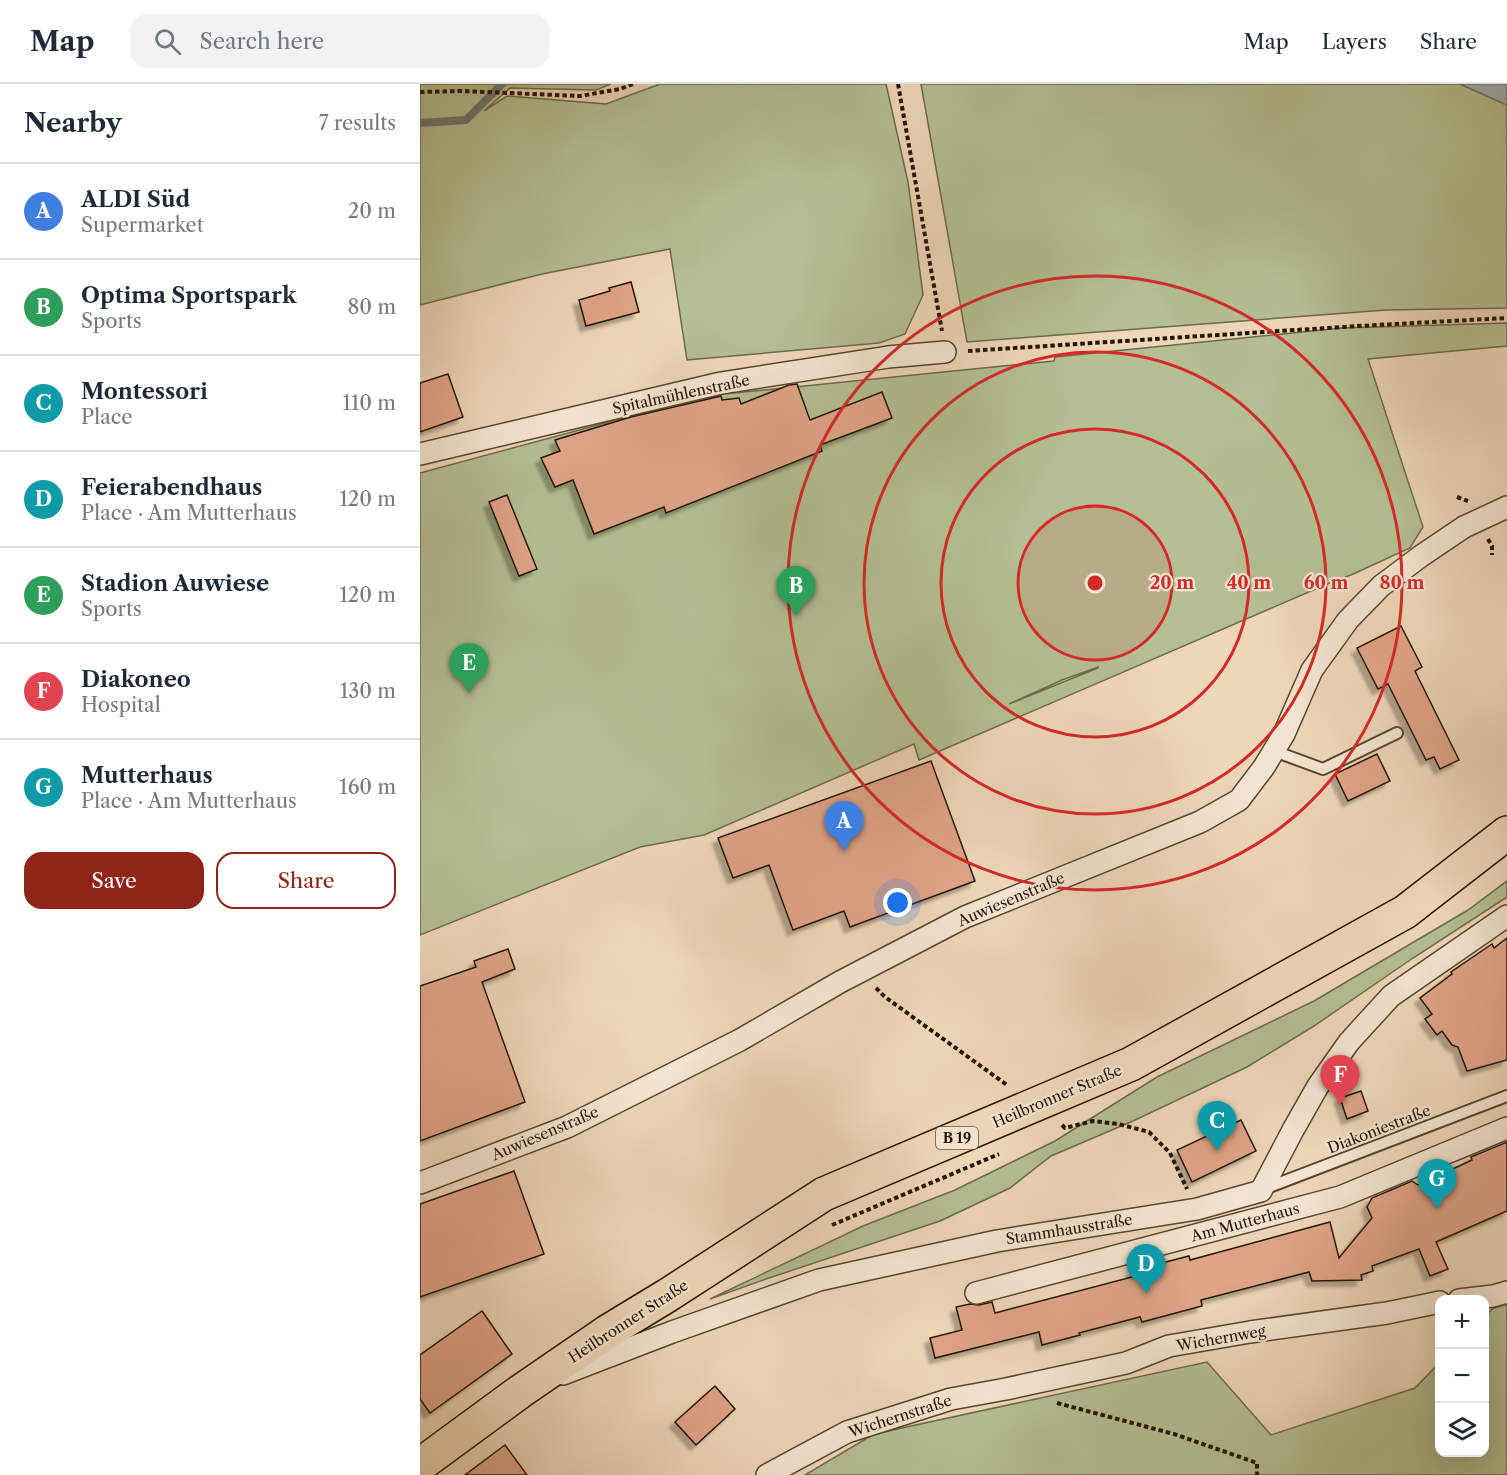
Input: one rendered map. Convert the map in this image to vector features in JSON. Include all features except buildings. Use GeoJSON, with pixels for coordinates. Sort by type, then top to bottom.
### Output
{"type":"FeatureCollection","features":[{"type":"Feature","properties":{"kind":"main road","name":"Heilbronner Straße"},"geometry":{"type":"LineString","coordinates":[[420,1465],[607,1332],[824,1194],[1131,1064],[1405,912],[1507,833]]}},
{"type":"Feature","properties":{"kind":"street","name":"Spitalmühlenstraße"},"geometry":{"type":"LineString","coordinates":[[420,454],[721,383],[888,357],[945,352]]}},
{"type":"Feature","properties":{"kind":"street","name":"Auwiesenstraße"},"geometry":{"type":"LineString","coordinates":[[420,1183],[567,1127],[740,1040],[862,971],[965,917],[1200,822],[1239,800],[1284,734],[1312,670],[1348,620],[1381,586],[1421,556],[1464,527],[1507,507]]}},
{"type":"Feature","properties":{"kind":"street"},"geometry":{"type":"LineString","coordinates":[[1261,1191],[1318,1086],[1349,1042],[1391,996],[1507,916]]}},
{"type":"Feature","properties":{"kind":"street","name":"Am Mutterhaus"},"geometry":{"type":"LineString","coordinates":[[975,1293],[1340,1197],[1507,1128]]}},
{"type":"Feature","properties":{"kind":"street","name":"Stammhausstraße"},"geometry":{"type":"LineString","coordinates":[[521,1391],[672,1332],[819,1280],[997,1241],[1197,1209],[1261,1191]]}},
{"type":"Feature","properties":{"kind":"street"},"geometry":{"type":"LineString","coordinates":[[1489,1296],[1507,1292]]}},
{"type":"Feature","properties":{"kind":"street","name":"Wichernweg"},"geometry":{"type":"LineString","coordinates":[[1006,1389],[1126,1363],[1169,1346],[1387,1313],[1435,1303]]}},
{"type":"Feature","properties":{"kind":"street","name":"Wichernstraße"},"geometry":{"type":"LineString","coordinates":[[767,1475],[847,1432],[951,1399],[1006,1389]]}},
{"type":"Feature","properties":{"kind":"lane"},"geometry":{"type":"LineString","coordinates":[[1274,751],[1323,769],[1397,734]]}},
{"type":"Feature","properties":{"kind":"lane","name":"Diakoniestraße"},"geometry":{"type":"LineString","coordinates":[[1261,1191],[1507,1096]]}},
{"type":"Feature","properties":{"kind":"path"},"geometry":{"type":"LineString","coordinates":[[420,92],[460,91],[580,96],[620,89],[633,84]]}},
{"type":"Feature","properties":{"kind":"path"},"geometry":{"type":"LineString","coordinates":[[898,84],[945,352],[1507,318]]}},
{"type":"Feature","properties":{"kind":"path"},"geometry":{"type":"LineString","coordinates":[[862,971],[885,997],[1010,1087]]}},
{"type":"Feature","properties":{"kind":"path"},"geometry":{"type":"LineString","coordinates":[[1065,1128],[1093,1121],[1118,1124],[1149,1132],[1170,1153],[1197,1209]]}},
{"type":"Feature","properties":{"kind":"path"},"geometry":{"type":"LineString","coordinates":[[1051,1401],[1174,1434],[1257,1463],[1257,1475]]}},
{"type":"Feature","properties":{"kind":"green space"},"geometry":{"type":"Polygon","coordinates":[[[420,84],[611,84],[596,90],[510,88],[484,111],[507,96],[606,104],[660,84],[886,84],[908,182],[923,295],[905,334],[879,343],[687,360],[670,249],[542,274],[420,305],[420,84]]]}},
{"type":"Feature","properties":{"kind":"green space"},"geometry":{"type":"Polygon","coordinates":[[[921,84],[1460,84],[1507,105],[1507,308],[1386,310],[967,342],[921,84]]]}},
{"type":"Feature","properties":{"kind":"green space"},"geometry":{"type":"Polygon","coordinates":[[[1507,323],[1507,346],[1368,359],[1423,527],[1410,548],[919,760],[914,744],[704,835],[640,847],[420,935],[420,473],[705,396],[1054,361],[1055,357],[1342,328],[1507,323]],[[1098,668],[1062,680],[1009,704],[1098,668]]]}},
{"type":"Feature","properties":{"kind":"green space"},"geometry":{"type":"Polygon","coordinates":[[[1507,881],[1507,897],[1314,1026],[1247,1067],[1133,1121],[1051,1156],[1010,1188],[940,1221],[710,1299],[863,1226],[955,1190],[1055,1141],[1157,1077],[1314,1001],[1468,910],[1507,881]]]}},
{"type":"Feature","properties":{"kind":"green space"},"geometry":{"type":"Polygon","coordinates":[[[1507,1304],[1507,1475],[805,1475],[874,1434],[1207,1362],[1271,1435],[1415,1388],[1435,1367],[1435,1457],[1489,1457],[1489,1312],[1492,1309],[1507,1304]]]}},
{"type":"Feature","properties":{"kind":"water"},"geometry":{"type":"Polygon","coordinates":[[[1460,84],[1507,84],[1507,105],[1460,84]]]}},
{"type":"Feature","properties":{"kind":"waterway"},"geometry":{"type":"LineString","coordinates":[[420,123],[466,120],[502,84]]}},
{"type":"Feature","properties":{"kind":"place","name":"Optima Sportspark"},"geometry":{"type":"Point","coordinates":[796,616]}},
{"type":"Feature","properties":{"kind":"place","name":"Stadion Auwiese"},"geometry":{"type":"Point","coordinates":[469,693]}},
{"type":"Feature","properties":{"kind":"place","name":"ALDI Süd"},"geometry":{"type":"Point","coordinates":[844,851]}},
{"type":"Feature","properties":{"kind":"place","name":"Diakoneo"},"geometry":{"type":"Point","coordinates":[1340,1105]}},
{"type":"Feature","properties":{"kind":"place","name":"Montessori"},"geometry":{"type":"Point","coordinates":[1217,1151]}},
{"type":"Feature","properties":{"kind":"place","name":"Mutterhaus"},"geometry":{"type":"Point","coordinates":[1437,1209]}},
{"type":"Feature","properties":{"kind":"place","name":"Feierabendhaus"},"geometry":{"type":"Point","coordinates":[1146,1294]}}]}
